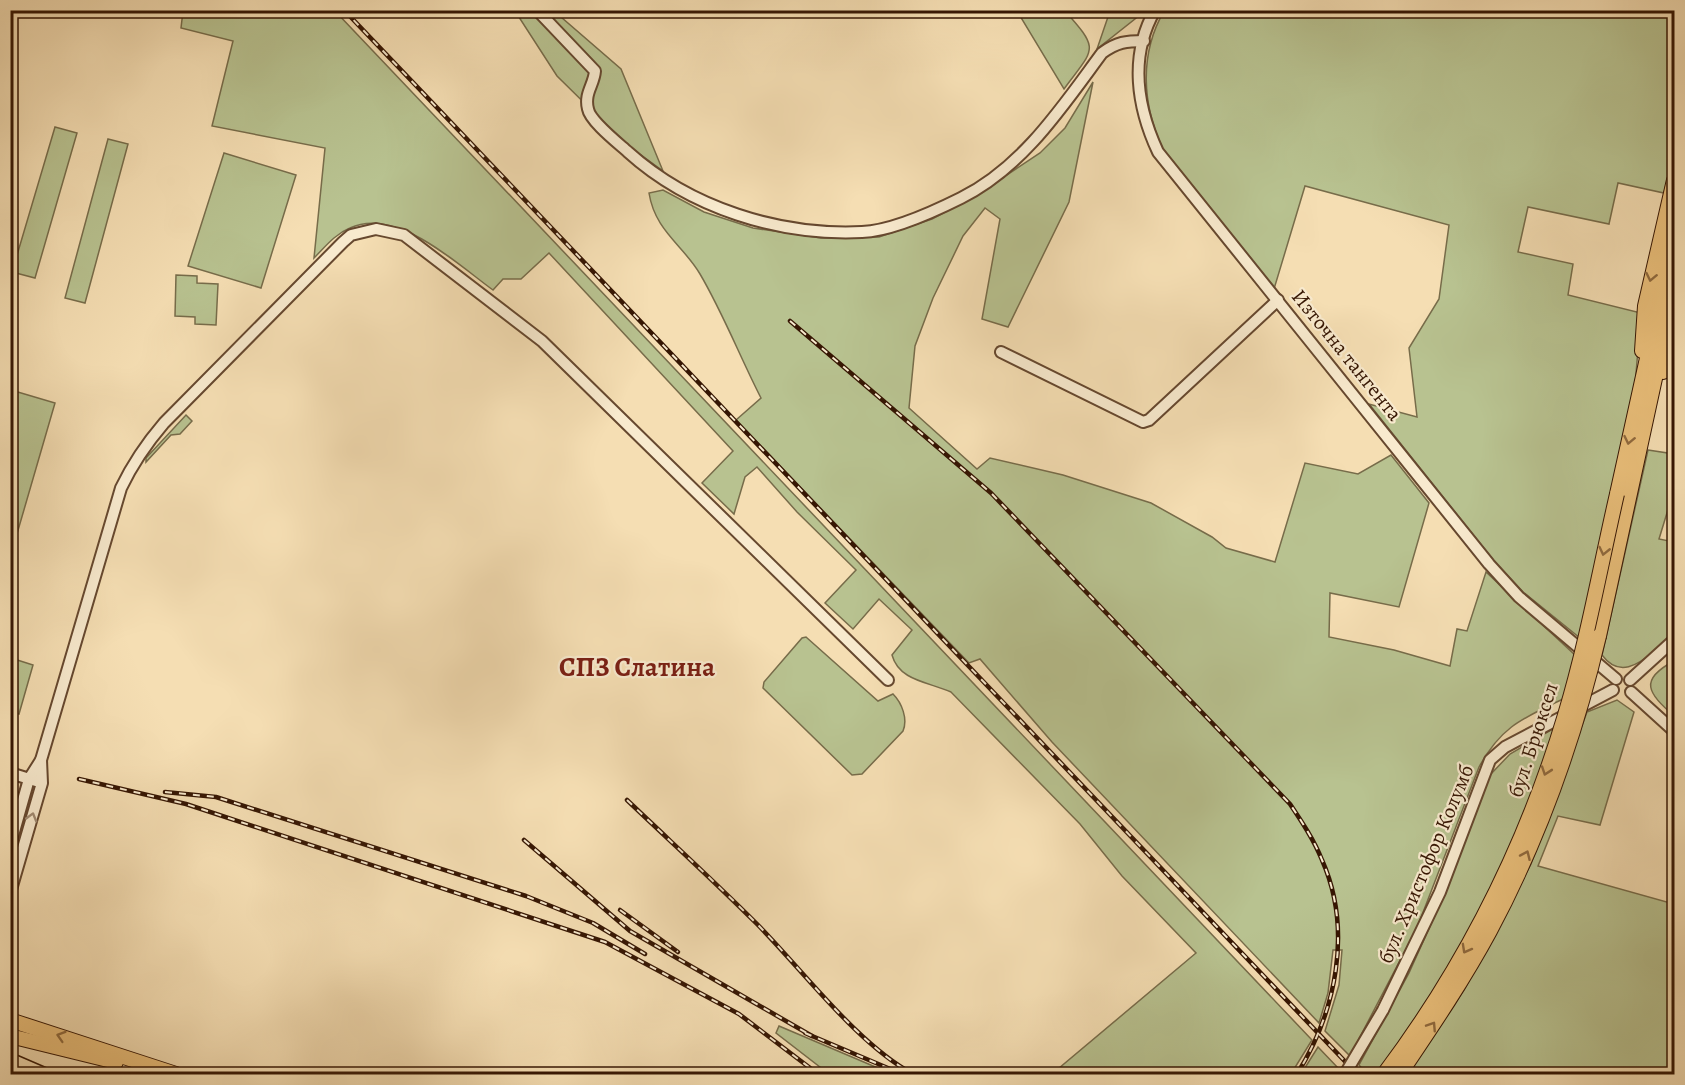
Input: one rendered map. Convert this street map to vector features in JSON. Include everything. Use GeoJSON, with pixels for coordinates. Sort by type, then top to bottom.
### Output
{"type":"FeatureCollection","features":[{"type":"Feature","properties":{"kind":"main road","name":"бул. Брюксел"},"geometry":{"type":"LineString","coordinates":[[1640,386],[1645,306],[1674,180]]}},
{"type":"Feature","properties":{"kind":"main road","name":"бул. Брюксел"},"geometry":{"type":"LineString","coordinates":[[1400,1074],[1458,987],[1490,930],[1558,778],[1589,678],[1623,495],[1640,386],[1674,238]]}},
{"type":"Feature","properties":{"kind":"main road","name":"бул. Брюксел"},"geometry":{"type":"LineString","coordinates":[[1384,1074],[1448,980],[1504,877],[1546,773],[1577,671],[1650,401],[1674,291]]}},
{"type":"Feature","properties":{"kind":"main road","name":"бул. Брюксел"},"geometry":{"type":"LineString","coordinates":[[1650,401],[1674,342]]}},
{"type":"Feature","properties":{"kind":"main road"},"geometry":{"type":"LineString","coordinates":[[10,1020],[176,1074]]}},
{"type":"Feature","properties":{"kind":"main road"},"geometry":{"type":"LineString","coordinates":[[10,1036],[168,1074]]}},
{"type":"Feature","properties":{"kind":"street"},"geometry":{"type":"LineString","coordinates":[[537,10],[595,70],[595,78],[586,99],[588,113],[641,164],[705,203],[739,217],[818,230],[864,232],[911,219],[962,197],[1010,164],[1044,131],[1102,53],[1114,44],[1126,40],[1144,41]]}},
{"type":"Feature","properties":{"kind":"street","name":"Източна тангента"},"geometry":{"type":"LineString","coordinates":[[1155,10],[1144,41],[1139,66],[1139,98],[1145,126],[1158,152],[1489,564],[1519,597],[1615,685]]}},
{"type":"Feature","properties":{"kind":"street"},"geometry":{"type":"LineString","coordinates":[[10,846],[29,779],[41,760],[121,488],[142,448],[343,242],[351,235],[376,229],[404,235],[542,341],[888,680]]}},
{"type":"Feature","properties":{"kind":"street"},"geometry":{"type":"LineString","coordinates":[[1001,352],[1143,422],[1149,420],[1278,300]]}},
{"type":"Feature","properties":{"kind":"street"},"geometry":{"type":"LineString","coordinates":[[1630,680],[1674,640]]}},
{"type":"Feature","properties":{"kind":"street"},"geometry":{"type":"LineString","coordinates":[[1622,676],[1630,680],[1633,687],[1631,692],[1620,696],[1615,685],[1622,676]]}},
{"type":"Feature","properties":{"kind":"street","name":"бул. Христофор Колумб"},"geometry":{"type":"LineString","coordinates":[[1345,1074],[1383,1010],[1440,892],[1491,760],[1504,747],[1615,685]]}},
{"type":"Feature","properties":{"kind":"street"},"geometry":{"type":"LineString","coordinates":[[1631,692],[1674,731]]}},
{"type":"Feature","properties":{"kind":"street"},"geometry":{"type":"LineString","coordinates":[[10,893],[42,783],[41,760]]}},
{"type":"Feature","properties":{"kind":"street"},"geometry":{"type":"LineString","coordinates":[[10,773],[42,783]]}},
{"type":"Feature","properties":{"kind":"green space"},"geometry":{"type":"Polygon","coordinates":[[[183,11],[335,11],[1312,1040],[1291,1074],[1052,1074],[1196,953],[1122,876],[1080,824],[951,692],[916,679],[901,670],[892,655],[912,630],[879,599],[853,629],[825,603],[856,570],[797,512],[757,467],[745,477],[734,514],[702,483],[733,451],[549,253],[521,279],[503,279],[493,290],[425,241],[406,231],[387,225],[368,223],[350,228],[335,237],[314,258],[325,148],[212,126],[233,41],[181,28],[183,11]]]}},
{"type":"Feature","properties":{"kind":"green space"},"geometry":{"type":"Polygon","coordinates":[[[515,11],[554,11],[621,69],[663,171],[626,144],[557,76],[515,11]]]}},
{"type":"Feature","properties":{"kind":"green space"},"geometry":{"type":"Polygon","coordinates":[[[1017,11],[1065,11],[1084,34],[1088,42],[1087,57],[1064,89],[1017,11]]]}},
{"type":"Feature","properties":{"kind":"green space"},"geometry":{"type":"Polygon","coordinates":[[[1110,11],[1145,11],[1097,49],[1110,11]]]}},
{"type":"Feature","properties":{"kind":"green space"},"geometry":{"type":"Polygon","coordinates":[[[1164,11],[1674,11],[1674,152],[1664,193],[1618,183],[1609,224],[1528,207],[1518,252],[1573,264],[1568,295],[1641,313],[1634,398],[1580,638],[1523,592],[1494,561],[1369,404],[1417,417],[1409,348],[1439,299],[1449,225],[1305,186],[1274,289],[1163,149],[1156,132],[1147,97],[1147,62],[1156,27],[1164,11]]]}},
{"type":"Feature","properties":{"kind":"green space"},"geometry":{"type":"Polygon","coordinates":[[[1093,82],[1069,202],[1008,327],[982,319],[1000,219],[985,208],[963,236],[933,298],[915,346],[909,408],[977,469],[990,458],[1063,475],[1151,503],[1212,537],[1226,548],[1275,562],[1305,463],[1358,474],[1391,455],[1429,503],[1399,607],[1330,593],[1329,637],[1394,650],[1450,666],[1457,629],[1467,631],[1486,572],[1576,656],[1565,698],[1515,724],[1496,741],[1479,767],[1417,928],[1350,1056],[1325,1031],[1339,985],[1342,950],[1333,950],[1328,993],[1319,1023],[1052,742],[980,659],[969,663],[736,420],[761,398],[700,274],[663,228],[652,206],[649,193],[663,190],[704,212],[753,228],[821,238],[879,237],[932,219],[975,196],[1040,153],[1065,128],[1093,82]]]}},
{"type":"Feature","properties":{"kind":"green space"},"geometry":{"type":"Polygon","coordinates":[[[55,127],[77,133],[35,278],[12,272],[55,127]]]}},
{"type":"Feature","properties":{"kind":"green space"},"geometry":{"type":"Polygon","coordinates":[[[108,139],[128,144],[85,303],[65,298],[108,139]]]}},
{"type":"Feature","properties":{"kind":"green space"},"geometry":{"type":"Polygon","coordinates":[[[224,153],[296,175],[261,288],[188,266],[224,153]]]}},
{"type":"Feature","properties":{"kind":"green space"},"geometry":{"type":"Polygon","coordinates":[[[176,275],[197,276],[197,283],[218,284],[216,325],[195,324],[195,317],[175,316],[176,275]]]}},
{"type":"Feature","properties":{"kind":"green space"},"geometry":{"type":"Polygon","coordinates":[[[11,390],[55,403],[12,551],[10,550],[11,390]]]}},
{"type":"Feature","properties":{"kind":"green space"},"geometry":{"type":"Polygon","coordinates":[[[186,415],[192,421],[180,434],[171,435],[146,462],[146,458],[186,415]]]}},
{"type":"Feature","properties":{"kind":"green space"},"geometry":{"type":"Polygon","coordinates":[[[1648,450],[1674,454],[1674,490],[1659,539],[1674,542],[1675,624],[1671,635],[1656,650],[1629,667],[1622,667],[1608,662],[1602,655],[1648,450]]]}},
{"type":"Feature","properties":{"kind":"green space"},"geometry":{"type":"Polygon","coordinates":[[[806,637],[878,701],[893,694],[901,706],[905,721],[903,731],[862,774],[852,775],[763,688],[764,682],[802,638],[806,637]]]}},
{"type":"Feature","properties":{"kind":"green space"},"geometry":{"type":"Polygon","coordinates":[[[11,658],[33,665],[19,714],[11,712],[11,658]]]}},
{"type":"Feature","properties":{"kind":"green space"},"geometry":{"type":"Polygon","coordinates":[[[1674,661],[1674,716],[1653,694],[1651,681],[1655,674],[1674,661]]]}},
{"type":"Feature","properties":{"kind":"green space"},"geometry":{"type":"Polygon","coordinates":[[[1617,700],[1634,712],[1600,825],[1558,816],[1538,866],[1674,904],[1674,1074],[1407,1074],[1464,990],[1531,864],[1587,712],[1617,700]]]}},
{"type":"Feature","properties":{"kind":"green space"},"geometry":{"type":"Polygon","coordinates":[[[1556,727],[1518,832],[1468,936],[1415,1020],[1376,1074],[1367,1074],[1359,1065],[1409,973],[1445,893],[1490,775],[1510,754],[1556,727]]]}},
{"type":"Feature","properties":{"kind":"green space"},"geometry":{"type":"Polygon","coordinates":[[[779,1026],[892,1074],[829,1074],[776,1033],[779,1026]]]}},
{"type":"Feature","properties":{"kind":"green space"},"geometry":{"type":"Polygon","coordinates":[[[1318,1047],[1340,1070],[1337,1074],[1301,1074],[1318,1047]]]}},
{"type":"Feature","properties":{"kind":"tram line"},"geometry":{"type":"LineString","coordinates":[[10,1052],[61,1074]]}},
{"type":"Feature","properties":{"kind":"railway"},"geometry":{"type":"LineString","coordinates":[[344,10],[1357,1074]]}},
{"type":"Feature","properties":{"kind":"railway"},"geometry":{"type":"LineString","coordinates":[[790,321],[991,493],[1290,804],[1322,860],[1337,914],[1338,942],[1336,970],[1322,1024],[1297,1074]]}},
{"type":"Feature","properties":{"kind":"railway"},"geometry":{"type":"LineString","coordinates":[[79,779],[186,804],[605,942],[739,1014],[818,1074]]}},
{"type":"Feature","properties":{"kind":"railway"},"geometry":{"type":"LineString","coordinates":[[165,792],[216,797],[526,896],[593,923],[645,954]]}},
{"type":"Feature","properties":{"kind":"railway"},"geometry":{"type":"LineString","coordinates":[[627,800],[774,941],[851,1025],[892,1061],[913,1074]]}},
{"type":"Feature","properties":{"kind":"railway"},"geometry":{"type":"LineString","coordinates":[[524,840],[630,931],[812,1036]]}},
{"type":"Feature","properties":{"kind":"railway"},"geometry":{"type":"LineString","coordinates":[[620,910],[678,952]]}},
{"type":"Feature","properties":{"kind":"railway"},"geometry":{"type":"LineString","coordinates":[[805,1033],[902,1074]]}},
{"type":"Feature","properties":{"kind":"district","name":"СПЗ Слатина"},"geometry":{"type":"Point","coordinates":[637,667]}}]}
